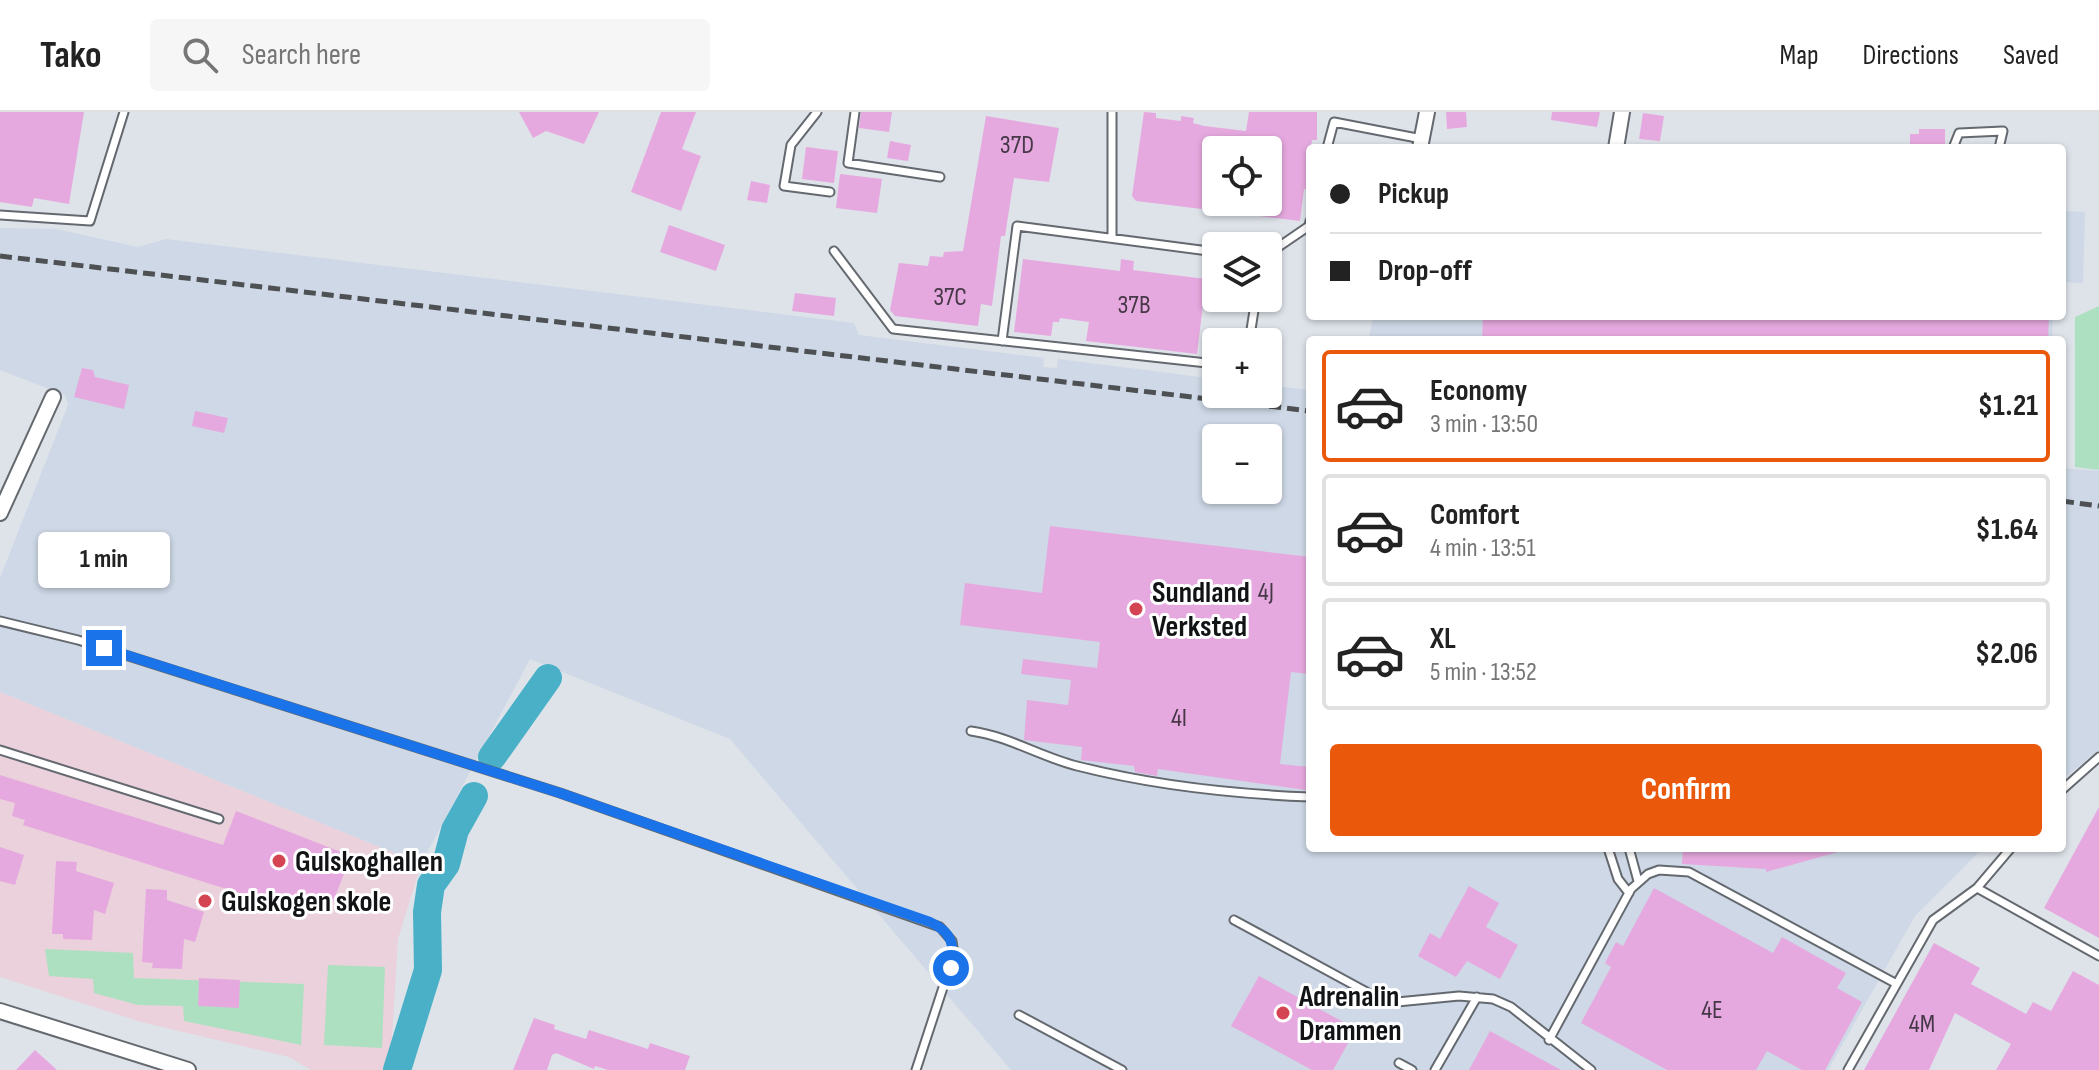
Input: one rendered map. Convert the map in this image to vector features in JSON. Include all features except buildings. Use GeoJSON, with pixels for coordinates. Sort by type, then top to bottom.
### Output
{"type":"FeatureCollection","features":[{"type":"Feature","properties":{"kind":"street"},"geometry":{"type":"LineString","coordinates":[[1421,143],[1427,112]]}},
{"type":"Feature","properties":{"kind":"street"},"geometry":{"type":"LineString","coordinates":[[1617,144],[1622,112]]}},
{"type":"Feature","properties":{"kind":"street"},"geometry":{"type":"LineString","coordinates":[[0,513],[53,397]]}},
{"type":"Feature","properties":{"kind":"street"},"geometry":{"type":"LineString","coordinates":[[0,1011],[188,1070]]}},
{"type":"Feature","properties":{"kind":"lane"},"geometry":{"type":"LineString","coordinates":[[0,215],[90,221],[124,112]]}},
{"type":"Feature","properties":{"kind":"lane"},"geometry":{"type":"LineString","coordinates":[[817,112],[791,145],[784,186],[830,192]]}},
{"type":"Feature","properties":{"kind":"lane"},"geometry":{"type":"LineString","coordinates":[[855,112],[848,163],[940,177]]}},
{"type":"Feature","properties":{"kind":"lane"},"geometry":{"type":"LineString","coordinates":[[1112,112],[1112,238]]}},
{"type":"Feature","properties":{"kind":"lane"},"geometry":{"type":"LineString","coordinates":[[1328,144],[1334,122],[1421,143]]}},
{"type":"Feature","properties":{"kind":"lane"},"geometry":{"type":"LineString","coordinates":[[1955,144],[1959,133],[2003,131],[2000,144]]}},
{"type":"Feature","properties":{"kind":"lane"},"geometry":{"type":"LineString","coordinates":[[1002,341],[1017,226],[1202,250]]}},
{"type":"Feature","properties":{"kind":"lane"},"geometry":{"type":"LineString","coordinates":[[1282,244],[1306,228]]}},
{"type":"Feature","properties":{"kind":"lane"},"geometry":{"type":"LineString","coordinates":[[834,251],[893,329],[1202,362]]}},
{"type":"Feature","properties":{"kind":"lane"},"geometry":{"type":"LineString","coordinates":[[0,621],[78,640],[560,793],[940,927],[948,932],[954,954],[916,1070]]}},
{"type":"Feature","properties":{"kind":"lane"},"geometry":{"type":"LineString","coordinates":[[971,731],[997,737],[1042,756],[1117,775],[1306,797]]}},
{"type":"Feature","properties":{"kind":"lane"},"geometry":{"type":"LineString","coordinates":[[0,750],[219,819]]}},
{"type":"Feature","properties":{"kind":"lane"},"geometry":{"type":"LineString","coordinates":[[2066,786],[2099,757]]}},
{"type":"Feature","properties":{"kind":"lane"},"geometry":{"type":"LineString","coordinates":[[1609,852],[1618,879],[1629,893]]}},
{"type":"Feature","properties":{"kind":"lane"},"geometry":{"type":"LineString","coordinates":[[1630,852],[1638,881]]}},
{"type":"Feature","properties":{"kind":"lane"},"geometry":{"type":"LineString","coordinates":[[1848,1070],[1933,920],[1977,888],[2008,852]]}},
{"type":"Feature","properties":{"kind":"lane"},"geometry":{"type":"LineString","coordinates":[[1549,1040],[1629,893],[1648,874],[1672,869],[1708,880],[1895,983]]}},
{"type":"Feature","properties":{"kind":"lane"},"geometry":{"type":"LineString","coordinates":[[1977,888],[2099,956]]}},
{"type":"Feature","properties":{"kind":"lane"},"geometry":{"type":"LineString","coordinates":[[1234,920],[1387,1003],[1477,997],[1511,1007],[1549,1040],[1591,1070]]}},
{"type":"Feature","properties":{"kind":"lane"},"geometry":{"type":"LineString","coordinates":[[1435,1070],[1477,997]]}},
{"type":"Feature","properties":{"kind":"lane"},"geometry":{"type":"LineString","coordinates":[[1019,1015],[1122,1070]]}},
{"type":"Feature","properties":{"kind":"lane"},"geometry":{"type":"LineString","coordinates":[[1399,1063],[1412,1070]]}},
{"type":"Feature","properties":{"kind":"shaded area"},"geometry":{"type":"Polygon","coordinates":[[[2066,211],[2085,212],[2083,283],[2066,282],[2066,211]]]}},
{"type":"Feature","properties":{"kind":"shaded area"},"geometry":{"type":"Polygon","coordinates":[[[0,228],[56,229],[138,247],[166,239],[854,323],[859,335],[1044,358],[1043,367],[1057,368],[1058,359],[1202,377],[1202,408],[1282,408],[1282,387],[1306,390],[1306,852],[1979,852],[1915,916],[1828,1070],[1011,1070],[730,739],[530,659],[421,864],[0,692],[0,578],[68,405],[65,395],[0,370],[0,228]]]}},
{"type":"Feature","properties":{"kind":"shaded area"},"geometry":{"type":"Polygon","coordinates":[[[1372,320],[2053,320],[2052,336],[1370,336],[1372,320]]]}},
{"type":"Feature","properties":{"kind":"shaded area"},"geometry":{"type":"Polygon","coordinates":[[[2066,468],[2099,471],[2099,750],[2066,777],[2066,468]]]}},
{"type":"Feature","properties":{"kind":"shaded area","name":"Gulskogen skole"},"geometry":{"type":"Polygon","coordinates":[[[0,692],[421,864],[398,939],[390,1070],[311,1070],[289,1057],[141,1022],[0,977],[0,692]]]}},
{"type":"Feature","properties":{"kind":"green space"},"geometry":{"type":"Polygon","coordinates":[[[2099,306],[2099,470],[2075,467],[2075,317],[2099,306]]]}},
{"type":"Feature","properties":{"kind":"green space"},"geometry":{"type":"Polygon","coordinates":[[[45,949],[133,953],[134,978],[304,984],[301,1045],[184,1021],[183,1006],[138,1005],[94,993],[93,979],[49,976],[45,949]]]}},
{"type":"Feature","properties":{"kind":"green space"},"geometry":{"type":"Polygon","coordinates":[[[328,965],[385,967],[382,1048],[324,1045],[328,965]]]}},
{"type":"Feature","properties":{"kind":"waterway"},"geometry":{"type":"LineString","coordinates":[[492,757],[548,678]]}},
{"type":"Feature","properties":{"kind":"waterway"},"geometry":{"type":"LineString","coordinates":[[397,1070],[428,970],[427,912],[431,885],[446,864],[455,830],[474,796]]}},
{"type":"Feature","properties":{"kind":"railway"},"geometry":{"type":"LineString","coordinates":[[0,256],[1306,411]]}},
{"type":"Feature","properties":{"kind":"railway"},"geometry":{"type":"LineString","coordinates":[[2066,502],[2099,506]]}},
{"type":"Feature","properties":{"kind":"place","name":"Sundland Verksted"},"geometry":{"type":"Point","coordinates":[1136,609]}},
{"type":"Feature","properties":{"kind":"place","name":"Gulskoghallen"},"geometry":{"type":"Point","coordinates":[279,861]}},
{"type":"Feature","properties":{"kind":"place","name":"Gulskogen skole"},"geometry":{"type":"Point","coordinates":[205,901]}},
{"type":"Feature","properties":{"kind":"place","name":"Adrenalin Drammen"},"geometry":{"type":"Point","coordinates":[1283,1013]}},
{"type":"Feature","properties":{"kind":"route"},"geometry":{"type":"LineString","coordinates":[[104,648],[723,847],[930,922],[948,932],[954,954],[951,968]]}}]}
